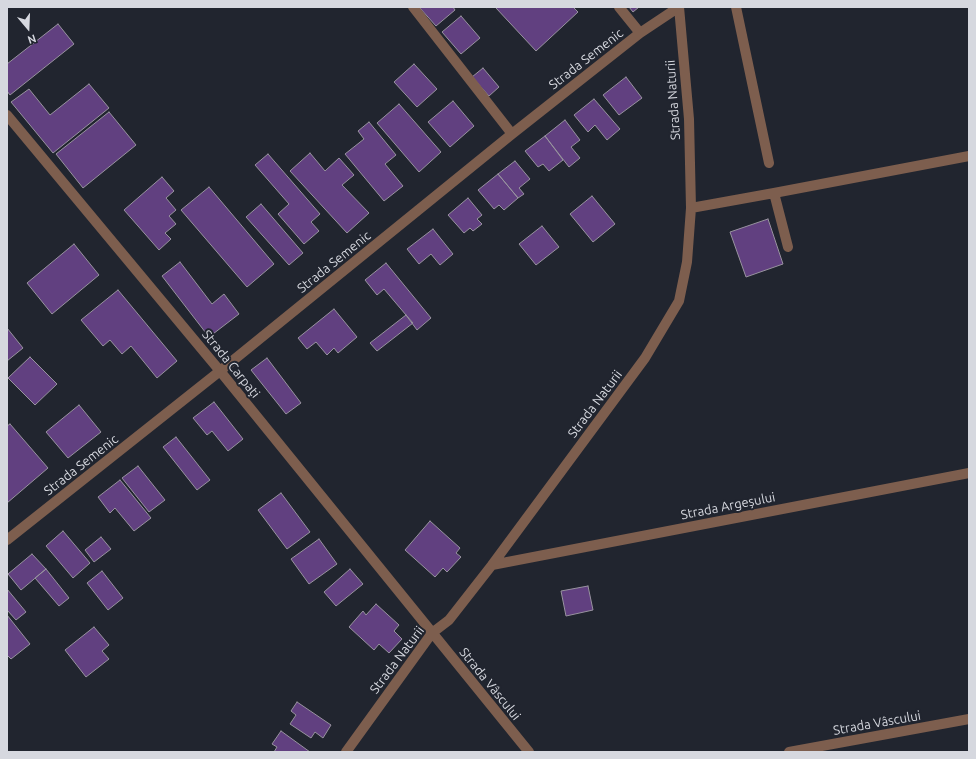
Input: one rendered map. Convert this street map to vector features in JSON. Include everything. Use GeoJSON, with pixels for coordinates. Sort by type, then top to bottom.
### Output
{"type":"FeatureCollection","features":[{"type":"Feature","properties":{"kind":"street"},"geometry":{"type":"LineString","coordinates":[[413,7],[512,134]]}},
{"type":"Feature","properties":{"kind":"street"},"geometry":{"type":"LineString","coordinates":[[618,7],[640,33]]}},
{"type":"Feature","properties":{"kind":"street","name":"Strada Semenic"},"geometry":{"type":"LineString","coordinates":[[7,540],[220,371],[512,134],[640,33],[679,7]]}},
{"type":"Feature","properties":{"kind":"street","name":"Strada Naturii"},"geometry":{"type":"LineString","coordinates":[[346,752],[432,633],[449,620],[492,565],[646,358],[679,301],[687,262],[691,208],[689,119],[679,7]]}},
{"type":"Feature","properties":{"kind":"street"},"geometry":{"type":"LineString","coordinates":[[736,7],[769,163]]}},
{"type":"Feature","properties":{"kind":"street","name":"Strada Carpați"},"geometry":{"type":"LineString","coordinates":[[7,115],[220,371],[432,633]]}},
{"type":"Feature","properties":{"kind":"street"},"geometry":{"type":"LineString","coordinates":[[691,208],[774,194],[969,156]]}},
{"type":"Feature","properties":{"kind":"street"},"geometry":{"type":"LineString","coordinates":[[774,194],[788,247]]}},
{"type":"Feature","properties":{"kind":"street","name":"Strada Argeșului"},"geometry":{"type":"LineString","coordinates":[[492,565],[969,473]]}},
{"type":"Feature","properties":{"kind":"street","name":"Strada Vâscului"},"geometry":{"type":"LineString","coordinates":[[432,633],[529,752]]}},
{"type":"Feature","properties":{"kind":"street","name":"Strada Vâscului"},"geometry":{"type":"LineString","coordinates":[[789,752],[969,719]]}},
{"type":"Feature","properties":{"kind":"building"},"geometry":{"type":"Polygon","coordinates":[[[419,7],[453,7],[455,10],[436,26],[419,7]]]}},
{"type":"Feature","properties":{"kind":"building"},"geometry":{"type":"Polygon","coordinates":[[[573,7],[578,12],[536,51],[496,8],[573,7]]]}},
{"type":"Feature","properties":{"kind":"building"},"geometry":{"type":"Polygon","coordinates":[[[629,7],[639,7],[633,12],[629,7]]]}},
{"type":"Feature","properties":{"kind":"building"},"geometry":{"type":"Polygon","coordinates":[[[461,16],[480,38],[461,54],[442,32],[461,16]]]}},
{"type":"Feature","properties":{"kind":"building"},"geometry":{"type":"Polygon","coordinates":[[[58,24],[74,44],[10,95],[7,91],[7,64],[58,24]]]}},
{"type":"Feature","properties":{"kind":"building"},"geometry":{"type":"Polygon","coordinates":[[[414,64],[437,89],[417,107],[394,82],[414,64]]]}},
{"type":"Feature","properties":{"kind":"building"},"geometry":{"type":"Polygon","coordinates":[[[483,68],[499,87],[489,96],[472,77],[483,68]]]}},
{"type":"Feature","properties":{"kind":"building"},"geometry":{"type":"Polygon","coordinates":[[[626,77],[642,98],[619,115],[603,95],[626,77]]]}},
{"type":"Feature","properties":{"kind":"building"},"geometry":{"type":"Polygon","coordinates":[[[89,84],[109,108],[53,153],[11,102],[29,89],[50,115],[89,84]]]}},
{"type":"Feature","properties":{"kind":"building"},"geometry":{"type":"Polygon","coordinates":[[[594,99],[620,129],[607,140],[595,125],[588,132],[574,115],[594,99]]]}},
{"type":"Feature","properties":{"kind":"building"},"geometry":{"type":"Polygon","coordinates":[[[453,101],[474,126],[450,147],[428,122],[453,101]]]}},
{"type":"Feature","properties":{"kind":"building"},"geometry":{"type":"Polygon","coordinates":[[[399,104],[441,152],[419,172],[377,123],[399,104]]]}},
{"type":"Feature","properties":{"kind":"building"},"geometry":{"type":"Polygon","coordinates":[[[109,112],[136,145],[83,188],[56,154],[109,112]]]}},
{"type":"Feature","properties":{"kind":"building"},"geometry":{"type":"Polygon","coordinates":[[[565,120],[580,140],[571,147],[580,158],[569,167],[545,136],[565,120]]]}},
{"type":"Feature","properties":{"kind":"building"},"geometry":{"type":"Polygon","coordinates":[[[369,122],[396,155],[385,164],[403,186],[384,201],[345,154],[364,139],[358,131],[369,122]]]}},
{"type":"Feature","properties":{"kind":"building"},"geometry":{"type":"Polygon","coordinates":[[[545,136],[563,160],[549,171],[543,164],[538,167],[525,151],[545,136]]]}},
{"type":"Feature","properties":{"kind":"building"},"geometry":{"type":"Polygon","coordinates":[[[310,153],[325,171],[339,158],[354,175],[342,185],[369,213],[347,233],[290,171],[310,153]]]}},
{"type":"Feature","properties":{"kind":"building"},"geometry":{"type":"Polygon","coordinates":[[[268,154],[320,214],[311,222],[319,231],[304,244],[278,214],[289,204],[255,165],[268,154]]]}},
{"type":"Feature","properties":{"kind":"building"},"geometry":{"type":"Polygon","coordinates":[[[515,161],[530,179],[519,188],[524,194],[518,198],[498,174],[515,161]]]}},
{"type":"Feature","properties":{"kind":"building"},"geometry":{"type":"Polygon","coordinates":[[[498,174],[518,198],[504,210],[499,205],[494,209],[478,190],[498,174]]]}},
{"type":"Feature","properties":{"kind":"building"},"geometry":{"type":"Polygon","coordinates":[[[162,177],[174,191],[166,198],[176,210],[169,216],[176,224],[165,233],[171,239],[159,250],[124,210],[162,177]]]}},
{"type":"Feature","properties":{"kind":"building"},"geometry":{"type":"Polygon","coordinates":[[[209,187],[274,264],[247,287],[181,210],[209,187]]]}},
{"type":"Feature","properties":{"kind":"building"},"geometry":{"type":"Polygon","coordinates":[[[592,196],[615,224],[593,242],[570,214],[592,196]]]}},
{"type":"Feature","properties":{"kind":"building"},"geometry":{"type":"Polygon","coordinates":[[[468,198],[482,215],[477,219],[482,224],[473,231],[470,228],[464,233],[448,215],[468,198]]]}},
{"type":"Feature","properties":{"kind":"building"},"geometry":{"type":"Polygon","coordinates":[[[261,204],[303,253],[289,265],[246,217],[261,204]]]}},
{"type":"Feature","properties":{"kind":"building"},"geometry":{"type":"Polygon","coordinates":[[[768,219],[783,264],[746,277],[730,232],[768,219]]]}},
{"type":"Feature","properties":{"kind":"building"},"geometry":{"type":"Polygon","coordinates":[[[542,226],[559,247],[536,265],[519,244],[542,226]]]}},
{"type":"Feature","properties":{"kind":"building"},"geometry":{"type":"Polygon","coordinates":[[[433,229],[453,254],[440,265],[431,254],[419,264],[407,249],[433,229]]]}},
{"type":"Feature","properties":{"kind":"building"},"geometry":{"type":"Polygon","coordinates":[[[74,244],[99,275],[52,314],[27,283],[74,244]]]}},
{"type":"Feature","properties":{"kind":"building"},"geometry":{"type":"Polygon","coordinates":[[[180,262],[212,304],[224,294],[239,314],[209,337],[162,276],[180,262]]]}},
{"type":"Feature","properties":{"kind":"building"},"geometry":{"type":"Polygon","coordinates":[[[386,263],[431,318],[417,330],[384,289],[377,295],[365,280],[386,263]]]}},
{"type":"Feature","properties":{"kind":"building"},"geometry":{"type":"Polygon","coordinates":[[[118,290],[177,361],[157,378],[131,346],[122,354],[110,340],[103,346],[81,320],[118,290]]]}},
{"type":"Feature","properties":{"kind":"building"},"geometry":{"type":"Polygon","coordinates":[[[334,309],[357,337],[338,353],[334,348],[327,355],[316,342],[307,349],[298,338],[334,309]]]}},
{"type":"Feature","properties":{"kind":"building"},"geometry":{"type":"Polygon","coordinates":[[[406,315],[413,323],[377,351],[370,343],[406,315]]]}},
{"type":"Feature","properties":{"kind":"building"},"geometry":{"type":"Polygon","coordinates":[[[7,328],[23,348],[7,361],[7,328]]]}},
{"type":"Feature","properties":{"kind":"building"},"geometry":{"type":"Polygon","coordinates":[[[30,357],[57,384],[35,405],[8,378],[30,357]]]}},
{"type":"Feature","properties":{"kind":"building"},"geometry":{"type":"Polygon","coordinates":[[[267,358],[301,403],[286,414],[251,370],[267,358]]]}},
{"type":"Feature","properties":{"kind":"building"},"geometry":{"type":"Polygon","coordinates":[[[214,402],[243,439],[228,451],[212,431],[207,435],[193,418],[214,402]]]}},
{"type":"Feature","properties":{"kind":"building"},"geometry":{"type":"Polygon","coordinates":[[[79,405],[101,432],[68,458],[46,432],[79,405]]]}},
{"type":"Feature","properties":{"kind":"building"},"geometry":{"type":"Polygon","coordinates":[[[10,424],[48,468],[7,503],[7,426],[10,424]]]}},
{"type":"Feature","properties":{"kind":"building"},"geometry":{"type":"Polygon","coordinates":[[[176,437],[210,480],[197,490],[163,447],[176,437]]]}},
{"type":"Feature","properties":{"kind":"building"},"geometry":{"type":"Polygon","coordinates":[[[138,466],[165,500],[149,512],[122,478],[138,466]]]}},
{"type":"Feature","properties":{"kind":"building"},"geometry":{"type":"Polygon","coordinates":[[[120,480],[151,518],[134,531],[115,508],[110,513],[98,497],[120,480]]]}},
{"type":"Feature","properties":{"kind":"building"},"geometry":{"type":"Polygon","coordinates":[[[281,493],[310,532],[287,549],[258,510],[281,493]]]}},
{"type":"Feature","properties":{"kind":"building"},"geometry":{"type":"Polygon","coordinates":[[[430,521],[460,548],[456,553],[461,557],[447,572],[443,568],[435,577],[405,550],[430,521]]]}},
{"type":"Feature","properties":{"kind":"building"},"geometry":{"type":"Polygon","coordinates":[[[63,531],[90,563],[73,578],[46,546],[63,531]]]}},
{"type":"Feature","properties":{"kind":"building"},"geometry":{"type":"Polygon","coordinates":[[[101,537],[111,549],[94,562],[85,550],[101,537]]]}},
{"type":"Feature","properties":{"kind":"building"},"geometry":{"type":"Polygon","coordinates":[[[319,539],[337,564],[309,584],[291,559],[319,539]]]}},
{"type":"Feature","properties":{"kind":"building"},"geometry":{"type":"Polygon","coordinates":[[[32,554],[46,569],[21,590],[8,574],[32,554]]]}},
{"type":"Feature","properties":{"kind":"building"},"geometry":{"type":"Polygon","coordinates":[[[46,569],[69,598],[59,606],[35,578],[46,569]]]}},
{"type":"Feature","properties":{"kind":"building"},"geometry":{"type":"Polygon","coordinates":[[[350,569],[363,584],[336,606],[324,592],[350,569]]]}},
{"type":"Feature","properties":{"kind":"building"},"geometry":{"type":"Polygon","coordinates":[[[102,571],[123,598],[108,610],[87,583],[102,571]]]}},
{"type":"Feature","properties":{"kind":"building"},"geometry":{"type":"Polygon","coordinates":[[[588,586],[593,610],[566,616],[561,591],[588,586]]]}},
{"type":"Feature","properties":{"kind":"building"},"geometry":{"type":"Polygon","coordinates":[[[7,589],[26,612],[16,620],[7,610],[7,589]]]}},
{"type":"Feature","properties":{"kind":"building"},"geometry":{"type":"Polygon","coordinates":[[[376,604],[399,625],[394,631],[402,639],[389,653],[379,644],[374,650],[349,627],[363,611],[366,615],[376,604]]]}},
{"type":"Feature","properties":{"kind":"building"},"geometry":{"type":"Polygon","coordinates":[[[7,615],[30,644],[11,659],[7,655],[7,615]]]}},
{"type":"Feature","properties":{"kind":"building"},"geometry":{"type":"Polygon","coordinates":[[[94,627],[109,645],[102,651],[109,659],[86,677],[65,650],[94,627]]]}},
{"type":"Feature","properties":{"kind":"building"},"geometry":{"type":"Polygon","coordinates":[[[297,702],[331,725],[323,738],[315,732],[311,738],[290,724],[296,715],[291,711],[297,702]]]}},
{"type":"Feature","properties":{"kind":"building"},"geometry":{"type":"Polygon","coordinates":[[[281,731],[310,752],[274,752],[277,747],[272,744],[281,731]]]}}]}
